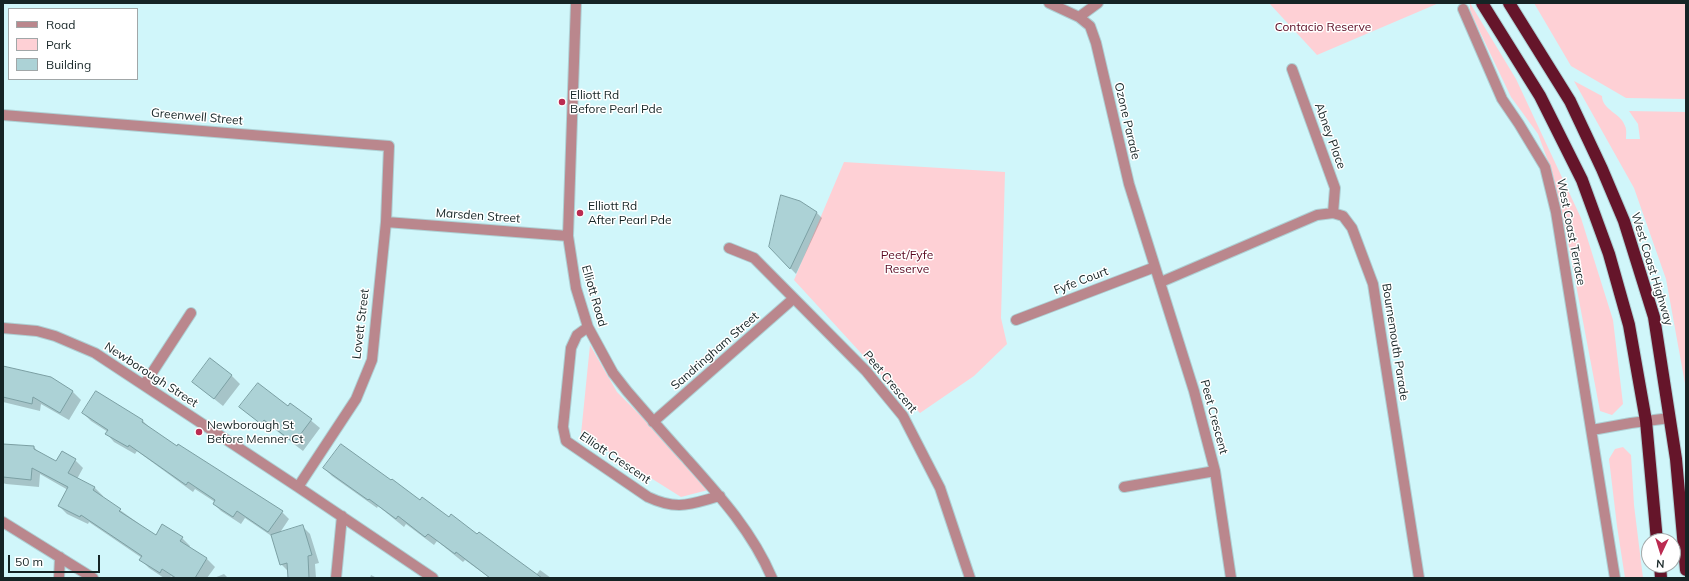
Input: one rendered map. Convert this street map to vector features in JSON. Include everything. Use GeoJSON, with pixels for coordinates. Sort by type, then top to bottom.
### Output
{"type":"FeatureCollection","features":[{"type":"Feature","properties":{"kind":"highway"},"geometry":{"type":"LineString","coordinates":[[1482,3],[1540,96],[1582,180],[1609,254],[1629,325],[1646,421],[1656,533]]}},
{"type":"Feature","properties":{"kind":"highway","name":"West Coast Highway"},"geometry":{"type":"LineString","coordinates":[[1509,3],[1570,101],[1602,169],[1624,221],[1654,317],[1676,459],[1686,570]]}},
{"type":"Feature","properties":{"kind":"street","name":"Ozone Parade"},"geometry":{"type":"LineString","coordinates":[[1048,3],[1079,17],[1090,26],[1096,43],[1129,184],[1155,267]]}},
{"type":"Feature","properties":{"kind":"street"},"geometry":{"type":"LineString","coordinates":[[1079,17],[1098,3]]}},
{"type":"Feature","properties":{"kind":"street","name":"Elliott Road"},"geometry":{"type":"LineString","coordinates":[[575,4],[568,236],[576,288],[588,327],[613,373],[653,422],[720,496],[750,535],[764,558],[772,578]]}},
{"type":"Feature","properties":{"kind":"street","name":"West Coast Terrace"},"geometry":{"type":"LineString","coordinates":[[1462,9],[1502,99],[1519,124],[1544,167],[1556,212],[1616,578]]}},
{"type":"Feature","properties":{"kind":"street","name":"Abney Place"},"geometry":{"type":"LineString","coordinates":[[1292,69],[1335,188],[1333,213]]}},
{"type":"Feature","properties":{"kind":"street","name":"Greenwell Street"},"geometry":{"type":"LineString","coordinates":[[3,115],[389,146]]}},
{"type":"Feature","properties":{"kind":"street","name":"Lovett Street"},"geometry":{"type":"LineString","coordinates":[[298,487],[356,399],[372,360],[386,222],[389,146]]}},
{"type":"Feature","properties":{"kind":"street"},"geometry":{"type":"LineString","coordinates":[[1161,282],[1317,215],[1333,213]]}},
{"type":"Feature","properties":{"kind":"street","name":"Bournemouth Parade"},"geometry":{"type":"LineString","coordinates":[[1333,213],[1343,216],[1352,228],[1373,284],[1419,578]]}},
{"type":"Feature","properties":{"kind":"street","name":"Marsden Street"},"geometry":{"type":"LineString","coordinates":[[386,222],[568,236]]}},
{"type":"Feature","properties":{"kind":"street","name":"Peet Crescent"},"geometry":{"type":"LineString","coordinates":[[728,248],[754,258],[866,371],[903,416],[940,488],[970,578]]}},
{"type":"Feature","properties":{"kind":"street","name":"Peet Crescent"},"geometry":{"type":"LineString","coordinates":[[1155,267],[1161,282],[1194,391],[1215,472],[1231,578]]}},
{"type":"Feature","properties":{"kind":"street","name":"Fyfe Court"},"geometry":{"type":"LineString","coordinates":[[1016,320],[1155,267]]}},
{"type":"Feature","properties":{"kind":"street","name":"Sandringham Street"},"geometry":{"type":"LineString","coordinates":[[653,422],[793,299]]}},
{"type":"Feature","properties":{"kind":"street"},"geometry":{"type":"LineString","coordinates":[[144,385],[191,313]]}},
{"type":"Feature","properties":{"kind":"street","name":"Elliott Crescent"},"geometry":{"type":"LineString","coordinates":[[588,327],[577,335],[571,348],[563,427],[566,441],[648,497],[663,504],[675,506],[720,496]]}},
{"type":"Feature","properties":{"kind":"street","name":"Newborough Street"},"geometry":{"type":"LineString","coordinates":[[3,328],[37,331],[55,336],[94,353],[342,516],[433,578]]}},
{"type":"Feature","properties":{"kind":"street"},"geometry":{"type":"LineString","coordinates":[[1592,430],[1670,418]]}},
{"type":"Feature","properties":{"kind":"street"},"geometry":{"type":"LineString","coordinates":[[1124,487],[1215,472]]}},
{"type":"Feature","properties":{"kind":"street"},"geometry":{"type":"LineString","coordinates":[[336,578],[342,516]]}},
{"type":"Feature","properties":{"kind":"street"},"geometry":{"type":"LineString","coordinates":[[3,522],[93,578]]}},
{"type":"Feature","properties":{"kind":"street"},"geometry":{"type":"LineString","coordinates":[[59,578],[60,557]]}},
{"type":"Feature","properties":{"kind":"green space","name":"Contacio Reserve"},"geometry":{"type":"Polygon","coordinates":[[[1269,3],[1439,3],[1317,55],[1269,3]]]}},
{"type":"Feature","properties":{"kind":"green space"},"geometry":{"type":"Polygon","coordinates":[[[1470,3],[1516,79],[1581,218],[1613,320],[1623,404],[1612,415],[1600,411],[1566,232],[1551,169],[1538,134],[1511,97],[1470,11],[1470,3]]]}},
{"type":"Feature","properties":{"kind":"green space"},"geometry":{"type":"Polygon","coordinates":[[[1534,3],[1686,3],[1686,99],[1626,98],[1571,66],[1534,3]]]}},
{"type":"Feature","properties":{"kind":"green space"},"geometry":{"type":"Polygon","coordinates":[[[1574,81],[1602,96],[1605,105],[1623,122],[1626,129],[1626,139],[1640,139],[1638,124],[1629,111],[1686,112],[1686,389],[1666,279],[1634,188],[1574,81]]]}},
{"type":"Feature","properties":{"kind":"green space","name":"Peet/Fyfe Reserve"},"geometry":{"type":"Polygon","coordinates":[[[844,162],[1005,172],[1001,318],[1007,344],[974,376],[920,413],[882,376],[794,280],[844,162]]]}},
{"type":"Feature","properties":{"kind":"green space"},"geometry":{"type":"Polygon","coordinates":[[[590,345],[617,392],[654,429],[708,490],[681,497],[581,434],[590,345]]]}},
{"type":"Feature","properties":{"kind":"green space"},"geometry":{"type":"Polygon","coordinates":[[[1623,447],[1631,455],[1634,505],[1641,573],[1642,573],[1643,578],[1625,578],[1609,459],[1615,449],[1623,447]]]}},
{"type":"Feature","properties":{"kind":"building"},"geometry":{"type":"Polygon","coordinates":[[[781,195],[800,201],[817,212],[790,269],[769,247],[781,195]]]}},
{"type":"Feature","properties":{"kind":"building"},"geometry":{"type":"Polygon","coordinates":[[[210,358],[232,375],[214,399],[192,382],[210,358]]]}},
{"type":"Feature","properties":{"kind":"building"},"geometry":{"type":"Polygon","coordinates":[[[3,366],[51,377],[73,391],[60,413],[33,397],[32,404],[3,397],[3,366]]]}},
{"type":"Feature","properties":{"kind":"building"},"geometry":{"type":"Polygon","coordinates":[[[258,383],[288,406],[290,403],[312,419],[294,443],[264,420],[261,424],[239,407],[258,383]]]}},
{"type":"Feature","properties":{"kind":"building"},"geometry":{"type":"Polygon","coordinates":[[[96,391],[143,420],[142,422],[177,446],[178,444],[283,511],[268,532],[237,511],[233,517],[213,504],[215,500],[188,482],[186,485],[129,445],[128,447],[105,434],[108,430],[82,413],[96,391]]]}},
{"type":"Feature","properties":{"kind":"building"},"geometry":{"type":"Polygon","coordinates":[[[3,444],[34,446],[34,449],[56,461],[62,451],[76,459],[68,473],[95,487],[93,490],[121,509],[119,511],[156,535],[162,524],[183,537],[180,541],[207,558],[195,578],[176,578],[162,569],[160,573],[139,560],[142,556],[81,515],[80,517],[58,506],[68,487],[32,468],[31,480],[3,477],[3,444]]]}},
{"type":"Feature","properties":{"kind":"building"},"geometry":{"type":"Polygon","coordinates":[[[341,444],[420,500],[422,497],[449,517],[451,514],[477,534],[479,532],[542,578],[490,578],[456,552],[455,554],[428,534],[425,537],[398,516],[396,519],[323,468],[341,444]]]}},
{"type":"Feature","properties":{"kind":"building"},"geometry":{"type":"Polygon","coordinates":[[[303,525],[312,555],[308,556],[309,578],[288,578],[287,563],[280,565],[271,535],[303,525]]]}},
{"type":"Feature","properties":{"kind":"place","name":"Elliott Rd Before Pearl Pde"},"geometry":{"type":"Point","coordinates":[562,102]}},
{"type":"Feature","properties":{"kind":"place","name":"Elliott Rd After Pearl Pde"},"geometry":{"type":"Point","coordinates":[580,213]}},
{"type":"Feature","properties":{"kind":"place","name":"Newborough St Before Menner Ct"},"geometry":{"type":"Point","coordinates":[199,432]}}]}
